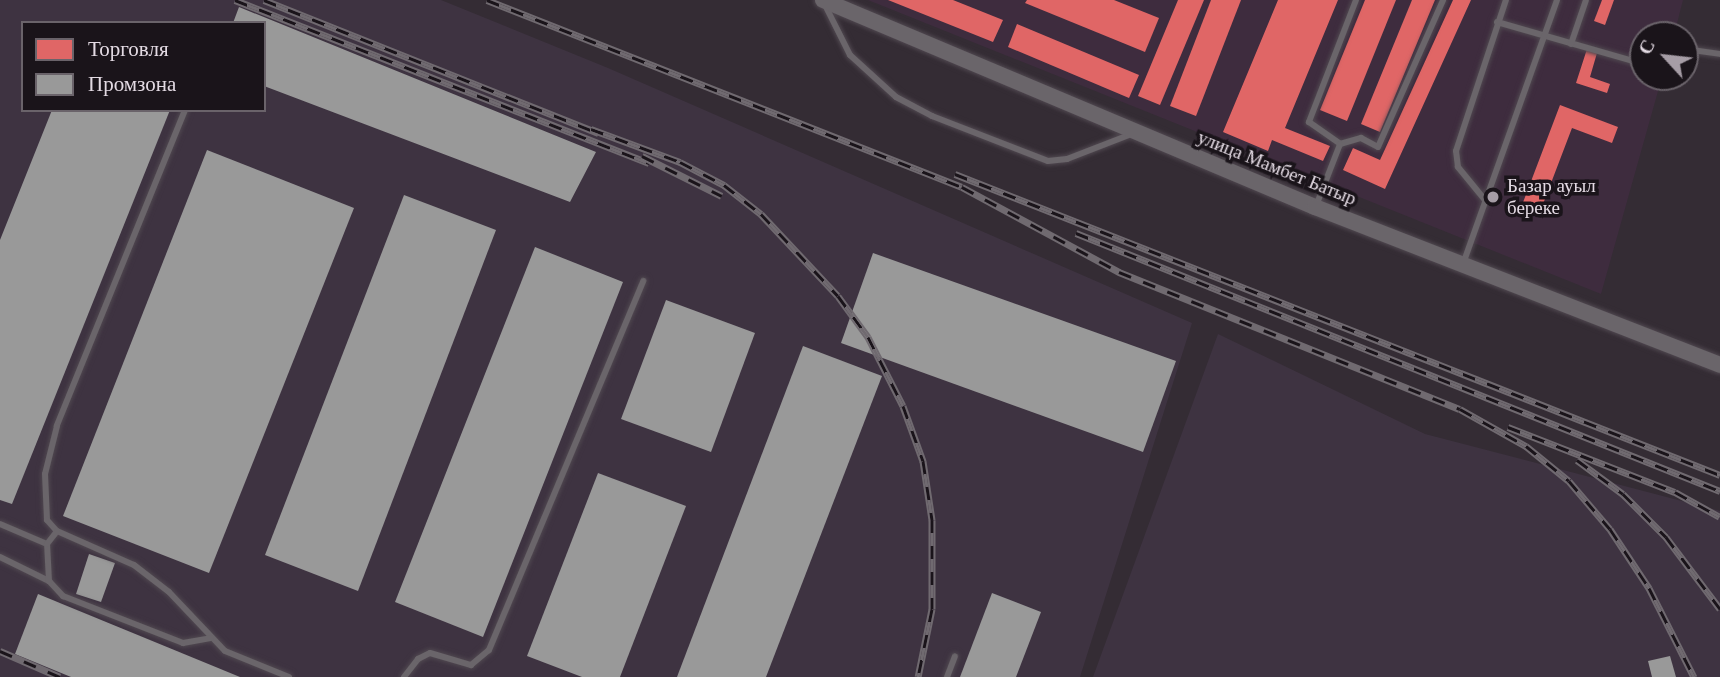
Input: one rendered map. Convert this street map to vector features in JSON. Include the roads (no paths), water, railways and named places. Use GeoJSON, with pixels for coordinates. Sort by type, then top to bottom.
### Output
{"type":"FeatureCollection","features":[{"type":"Feature","properties":{"kind":"main road","name":"улица Мамбет Батыр"},"geometry":{"type":"LineString","coordinates":[[823,2],[1315,207],[1720,365]]}},
{"type":"Feature","properties":{"kind":"lane"},"geometry":{"type":"LineString","coordinates":[[1340,144],[1309,122],[1356,0]]}},
{"type":"Feature","properties":{"kind":"lane"},"geometry":{"type":"LineString","coordinates":[[1340,144],[1361,138],[1378,147],[1443,0]]}},
{"type":"Feature","properties":{"kind":"lane"},"geometry":{"type":"LineString","coordinates":[[1485,200],[1458,167],[1456,152],[1506,0]]}},
{"type":"Feature","properties":{"kind":"lane"},"geometry":{"type":"LineString","coordinates":[[1462,264],[1557,0]]}},
{"type":"Feature","properties":{"kind":"lane"},"geometry":{"type":"LineString","coordinates":[[1571,44],[1586,0]]}},
{"type":"Feature","properties":{"kind":"lane"},"geometry":{"type":"LineString","coordinates":[[823,2],[850,55],[896,97],[932,116],[1048,160],[1067,159],[1135,132]]}},
{"type":"Feature","properties":{"kind":"lane"},"geometry":{"type":"LineString","coordinates":[[1497,22],[1629,60]]}},
{"type":"Feature","properties":{"kind":"lane"},"geometry":{"type":"LineString","coordinates":[[1699,51],[1720,54]]}},
{"type":"Feature","properties":{"kind":"lane"},"geometry":{"type":"LineString","coordinates":[[184,112],[57,426],[45,474],[47,520],[57,531],[134,565],[169,592],[226,651],[289,677]]}},
{"type":"Feature","properties":{"kind":"lane"},"geometry":{"type":"LineString","coordinates":[[1315,207],[1340,144]]}},
{"type":"Feature","properties":{"kind":"lane"},"geometry":{"type":"LineString","coordinates":[[404,677],[418,659],[430,653],[471,665],[489,650],[642,281]]}},
{"type":"Feature","properties":{"kind":"lane"},"geometry":{"type":"LineString","coordinates":[[0,524],[47,544]]}},
{"type":"Feature","properties":{"kind":"lane"},"geometry":{"type":"LineString","coordinates":[[49,581],[47,544],[57,531]]}},
{"type":"Feature","properties":{"kind":"lane"},"geometry":{"type":"LineString","coordinates":[[0,557],[49,581],[63,596],[183,643],[211,638]]}},
{"type":"Feature","properties":{"kind":"lane"},"geometry":{"type":"LineString","coordinates":[[947,677],[955,656]]}},
{"type":"Feature","properties":{"kind":"railway"},"geometry":{"type":"LineString","coordinates":[[235,0],[649,163]]}},
{"type":"Feature","properties":{"kind":"railway"},"geometry":{"type":"LineString","coordinates":[[264,0],[599,133]]}},
{"type":"Feature","properties":{"kind":"railway"},"geometry":{"type":"LineString","coordinates":[[487,0],[962,187],[1119,272],[1460,409],[1526,446],[1569,481],[1610,529],[1649,588],[1694,677]]}},
{"type":"Feature","properties":{"kind":"railway"},"geometry":{"type":"LineString","coordinates":[[591,129],[680,162],[724,185],[761,214],[838,296],[868,337],[903,406],[923,461],[932,520],[932,609],[918,677]]}},
{"type":"Feature","properties":{"kind":"railway"},"geometry":{"type":"LineString","coordinates":[[642,156],[722,196]]}},
{"type":"Feature","properties":{"kind":"railway"},"geometry":{"type":"LineString","coordinates":[[955,174],[1720,475]]}},
{"type":"Feature","properties":{"kind":"railway"},"geometry":{"type":"LineString","coordinates":[[1076,233],[1720,491]]}},
{"type":"Feature","properties":{"kind":"railway"},"geometry":{"type":"LineString","coordinates":[[1508,427],[1675,492],[1720,517]]}},
{"type":"Feature","properties":{"kind":"railway"},"geometry":{"type":"LineString","coordinates":[[1577,460],[1623,494],[1666,537],[1720,609]]}},
{"type":"Feature","properties":{"kind":"railway"},"geometry":{"type":"LineString","coordinates":[[0,651],[60,677]]}},
{"type":"Feature","properties":{"kind":"place","name":"Базар ауыл береке"},"geometry":{"type":"Point","coordinates":[1493,197]}}]}
